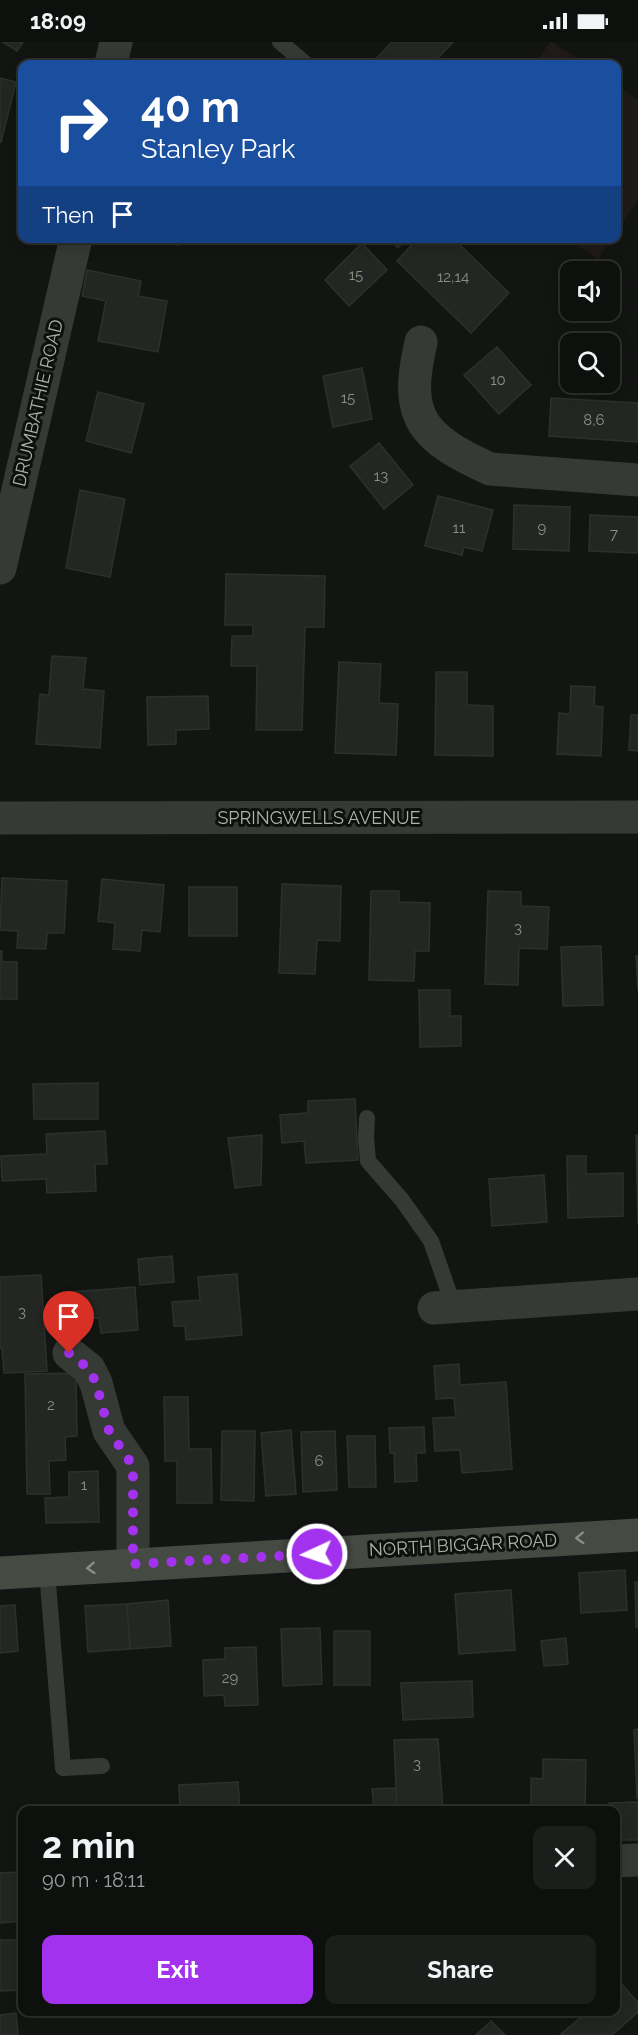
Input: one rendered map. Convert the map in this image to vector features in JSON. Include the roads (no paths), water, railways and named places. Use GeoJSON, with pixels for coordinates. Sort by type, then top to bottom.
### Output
{"type":"FeatureCollection","features":[{"type":"Feature","properties":{"kind":"main road","name":"NORTH BIGGAR ROAD"},"geometry":{"type":"LineString","coordinates":[[0,1573],[638,1534]]}},
{"type":"Feature","properties":{"kind":"street"},"geometry":{"type":"LineString","coordinates":[[112,60],[116,42]]}},
{"type":"Feature","properties":{"kind":"street","name":"DRUMBATHIE ROAD"},"geometry":{"type":"LineString","coordinates":[[0,568],[75,243]]}},
{"type":"Feature","properties":{"kind":"street"},"geometry":{"type":"LineString","coordinates":[[421,342],[415,393],[420,416],[429,431],[471,460],[490,469],[638,480]]}},
{"type":"Feature","properties":{"kind":"street","name":"SPRINGWELLS AVENUE"},"geometry":{"type":"LineString","coordinates":[[0,818],[638,817]]}},
{"type":"Feature","properties":{"kind":"street"},"geometry":{"type":"LineString","coordinates":[[444,1308],[638,1294]]}},
{"type":"Feature","properties":{"kind":"street"},"geometry":{"type":"LineString","coordinates":[[69,1353],[89,1369],[96,1383],[109,1431],[133,1466],[133,1564]]}},
{"type":"Feature","properties":{"kind":"street"},"geometry":{"type":"LineString","coordinates":[[620,1861],[638,1860]]}},
{"type":"Feature","properties":{"kind":"lane"},"geometry":{"type":"LineString","coordinates":[[280,42],[301,60]]}},
{"type":"Feature","properties":{"kind":"lane"},"geometry":{"type":"LineString","coordinates":[[367,1118],[368,1161],[402,1200],[431,1241],[444,1308]]}},
{"type":"Feature","properties":{"kind":"lane"},"geometry":{"type":"LineString","coordinates":[[47,1571],[63,1768],[102,1766]]}}]}
